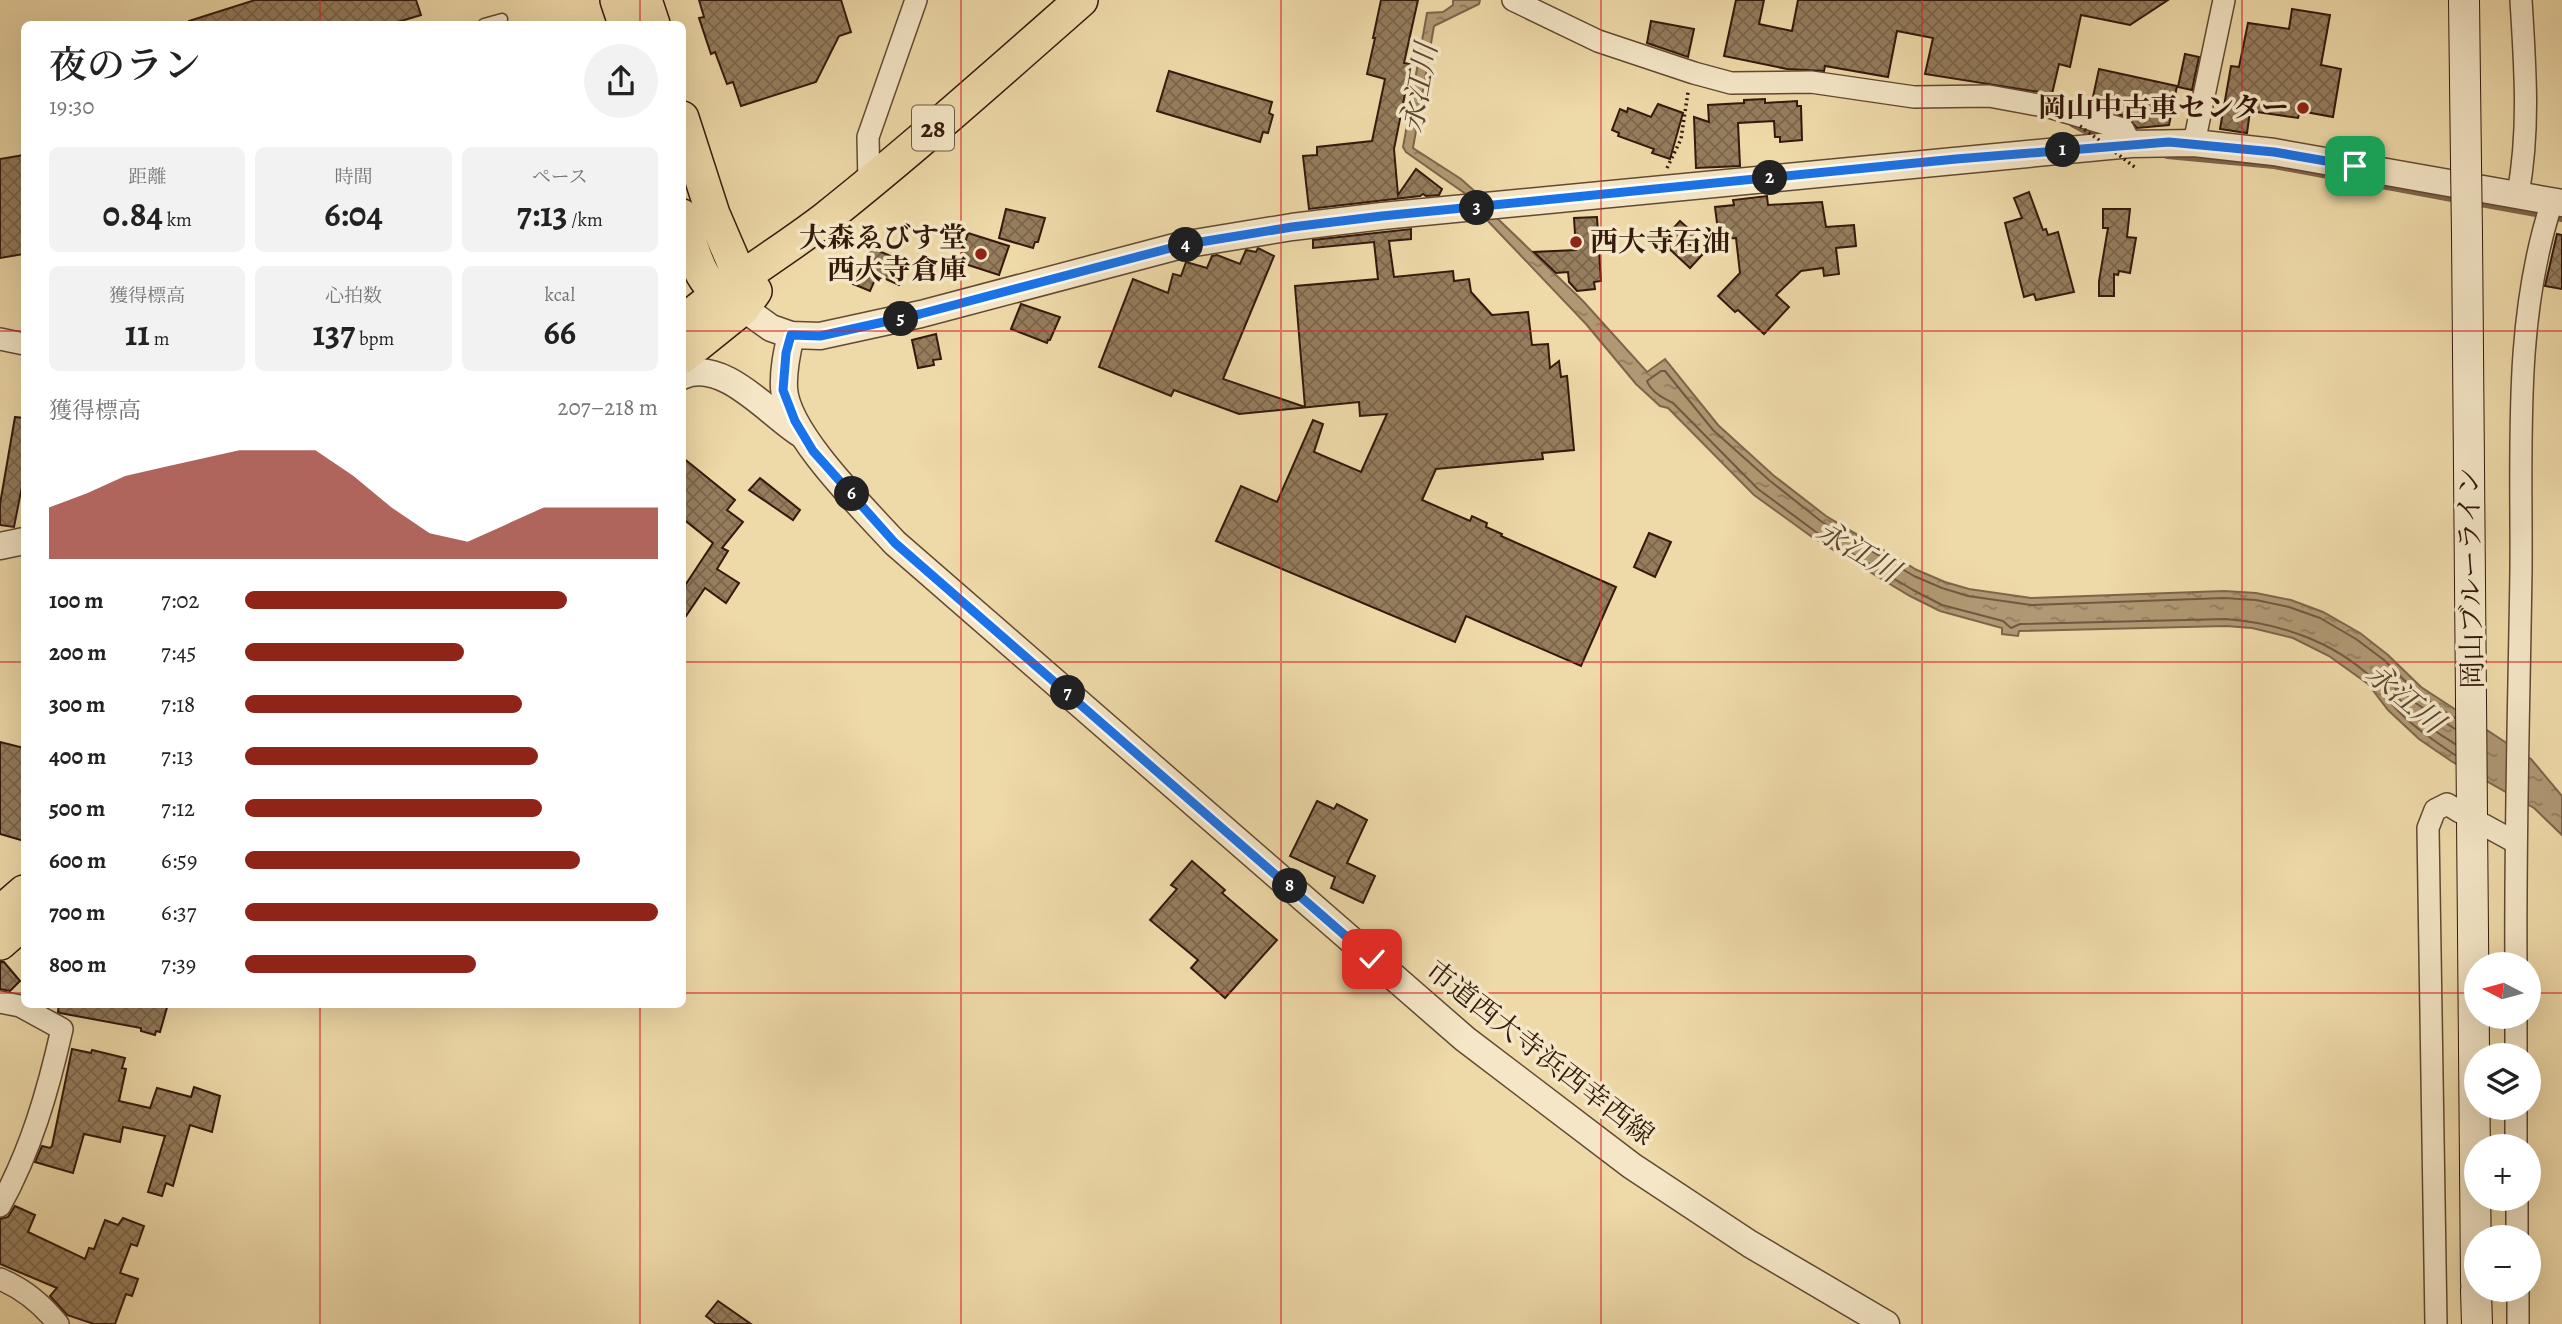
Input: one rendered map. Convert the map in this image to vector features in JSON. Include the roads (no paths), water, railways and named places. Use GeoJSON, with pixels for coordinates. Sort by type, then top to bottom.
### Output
{"type":"FeatureCollection","features":[{"type":"Feature","properties":{"kind":"main road"},"geometry":{"type":"LineString","coordinates":[[617,0],[624,21]]}},
{"type":"Feature","properties":{"kind":"main road"},"geometry":{"type":"LineString","coordinates":[[645,0],[652,21]]}},
{"type":"Feature","properties":{"kind":"main road","name":"28"},"geometry":{"type":"LineString","coordinates":[[686,351],[715,304],[869,184],[1081,0]]}},
{"type":"Feature","properties":{"kind":"main road","name":"岡山ブルーライン"},"geometry":{"type":"LineString","coordinates":[[2464,0],[2476,1225]]}},
{"type":"Feature","properties":{"kind":"main road"},"geometry":{"type":"LineString","coordinates":[[686,130],[713,214],[715,304]]}},
{"type":"Feature","properties":{"kind":"main road"},"geometry":{"type":"LineString","coordinates":[[686,229],[697,265],[715,304]]}},
{"type":"Feature","properties":{"kind":"main road"},"geometry":{"type":"LineString","coordinates":[[0,913],[21,895]]}},
{"type":"Feature","properties":{"kind":"main road"},"geometry":{"type":"LineString","coordinates":[[0,943],[21,925]]}},
{"type":"Feature","properties":{"kind":"main road"},"geometry":{"type":"LineString","coordinates":[[2476,1302],[2477,1324]]}},
{"type":"Feature","properties":{"kind":"street"},"geometry":{"type":"LineString","coordinates":[[869,184],[868,136],[916,0]]}},
{"type":"Feature","properties":{"kind":"street"},"geometry":{"type":"LineString","coordinates":[[1513,0],[1598,41],[1731,83],[1811,82],[1914,97],[1989,96],[2049,107],[2123,129],[2125,150]]}},
{"type":"Feature","properties":{"kind":"street"},"geometry":{"type":"LineString","coordinates":[[2194,143],[2224,0]]}},
{"type":"Feature","properties":{"kind":"street"},"geometry":{"type":"LineString","coordinates":[[2518,194],[2525,155],[2527,87],[2521,0]]}},
{"type":"Feature","properties":{"kind":"street"},"geometry":{"type":"LineString","coordinates":[[715,304],[791,335],[820,336],[920,314],[1182,245],[1326,223],[1656,190],[2194,143],[2274,152],[2557,202],[2545,222],[2526,317],[2521,440],[2516,952]]}},
{"type":"Feature","properties":{"kind":"street","name":"市道西大寺浜西幸西線"},"geometry":{"type":"LineString","coordinates":[[791,335],[786,353],[783,390],[803,435],[813,451],[895,543],[1465,1039],[1632,1166],[1750,1244],[1886,1324]]}},
{"type":"Feature","properties":{"kind":"street"},"geometry":{"type":"LineString","coordinates":[[0,339],[21,343]]}},
{"type":"Feature","properties":{"kind":"street"},"geometry":{"type":"LineString","coordinates":[[686,374],[691,372],[720,376],[744,389],[788,426],[803,435]]}},
{"type":"Feature","properties":{"kind":"street"},"geometry":{"type":"LineString","coordinates":[[0,547],[21,542]]}},
{"type":"Feature","properties":{"kind":"street"},"geometry":{"type":"LineString","coordinates":[[2436,1324],[2428,828],[2435,810],[2447,804],[2472,813],[2516,836]]}},
{"type":"Feature","properties":{"kind":"street"},"geometry":{"type":"LineString","coordinates":[[0,1206],[19,1171],[34,1132],[51,1078],[62,1028],[28,1008]]}},
{"type":"Feature","properties":{"kind":"street"},"geometry":{"type":"LineString","coordinates":[[0,1279],[13,1284],[42,1305],[58,1324]]}},
{"type":"Feature","properties":{"kind":"street"},"geometry":{"type":"LineString","coordinates":[[2518,1302],[2518,1324]]}},
{"type":"Feature","properties":{"kind":"lane"},"geometry":{"type":"LineString","coordinates":[[495,21],[502,19]]}},
{"type":"Feature","properties":{"kind":"water","name":"永江川"},"geometry":{"type":"Polygon","coordinates":[[[1453,0],[1480,0],[1479,4],[1434,26],[1413,148],[1461,179],[1480,196],[1498,219],[1583,301],[1647,372],[1665,359],[1718,425],[1773,475],[1826,516],[1917,570],[1969,589],[2031,598],[2224,591],[2256,593],[2291,600],[2323,612],[2360,633],[2421,687],[2531,759],[2562,796],[2562,835],[2534,808],[2451,761],[2419,739],[2388,710],[2368,684],[2329,656],[2293,638],[2252,628],[2226,626],[2019,631],[2018,636],[2002,634],[2002,628],[1940,611],[1910,596],[1812,537],[1754,495],[1668,408],[1660,406],[1636,384],[1586,324],[1486,219],[1470,197],[1406,152],[1403,147],[1427,13],[1443,12],[1453,5],[1453,0]]]}},
{"type":"Feature","properties":{"kind":"waterway"},"geometry":{"type":"LineString","coordinates":[[2072,124],[2096,137]]}},
{"type":"Feature","properties":{"kind":"waterway"},"geometry":{"type":"LineString","coordinates":[[2167,156],[2274,166],[2457,200]]}},
{"type":"Feature","properties":{"kind":"waterway"},"geometry":{"type":"LineString","coordinates":[[2475,203],[2562,219]]}},
{"type":"Feature","properties":{"kind":"place","name":"岡山中古車センター"},"geometry":{"type":"Point","coordinates":[2303,108]}},
{"type":"Feature","properties":{"kind":"place","name":"西大寺石油"},"geometry":{"type":"Point","coordinates":[1576,242]}},
{"type":"Feature","properties":{"kind":"place","name":"大森ゑびす堂 西大寺倉庫"},"geometry":{"type":"Point","coordinates":[981,254]}}]}
